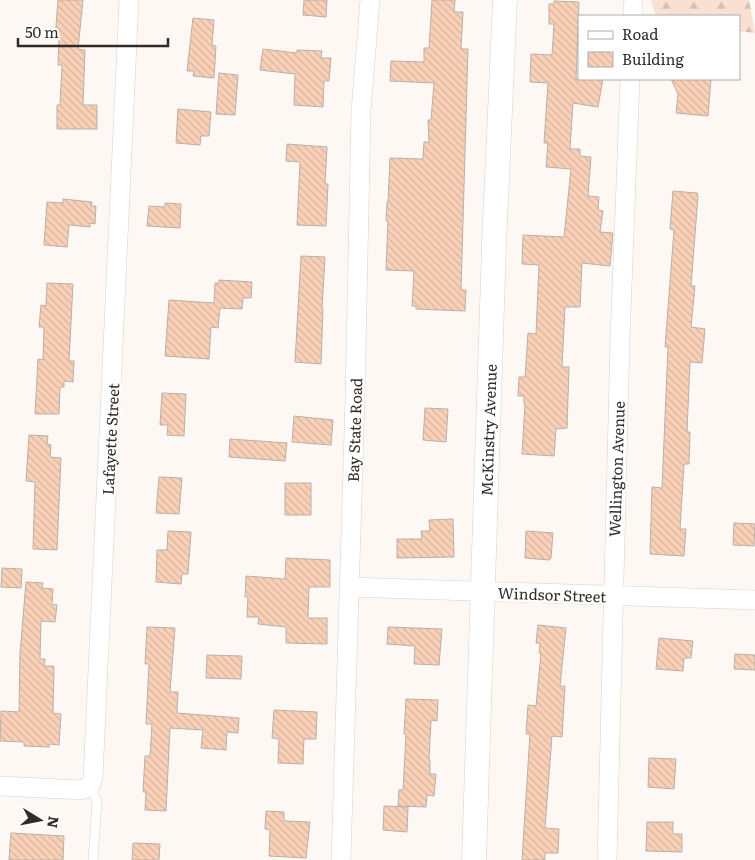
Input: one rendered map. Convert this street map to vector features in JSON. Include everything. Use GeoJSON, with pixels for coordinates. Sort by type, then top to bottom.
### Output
{"type":"FeatureCollection","features":[{"type":"Feature","properties":{"kind":"street","name":"Lafayette Street"},"geometry":{"type":"LineString","coordinates":[[90,786],[94,773],[129,0]]}},
{"type":"Feature","properties":{"kind":"street","name":"Bay State Road"},"geometry":{"type":"LineString","coordinates":[[340,860],[361,111],[370,0]]}},
{"type":"Feature","properties":{"kind":"street","name":"McKinstry Avenue"},"geometry":{"type":"LineString","coordinates":[[474,860],[494,245],[505,0]]}},
{"type":"Feature","properties":{"kind":"street","name":"Wellington Avenue"},"geometry":{"type":"LineString","coordinates":[[607,860],[620,339],[630,80]]}},
{"type":"Feature","properties":{"kind":"street","name":"Windsor Street"},"geometry":{"type":"LineString","coordinates":[[349,588],[755,600]]}},
{"type":"Feature","properties":{"kind":"street"},"geometry":{"type":"LineString","coordinates":[[0,786],[77,790],[90,786]]}},
{"type":"Feature","properties":{"kind":"lane"},"geometry":{"type":"LineString","coordinates":[[90,786],[97,802],[93,860]]}},
{"type":"Feature","properties":{"kind":"green space"},"geometry":{"type":"Polygon","coordinates":[[[651,0],[749,0],[755,33],[740,31],[740,15],[656,15],[651,0]]]}},
{"type":"Feature","properties":{"kind":"building"},"geometry":{"type":"Polygon","coordinates":[[[58,0],[83,0],[78,49],[85,50],[83,105],[97,105],[97,129],[57,129],[57,105],[60,105],[62,65],[58,65],[59,38],[55,38],[58,0]]]}},
{"type":"Feature","properties":{"kind":"building"},"geometry":{"type":"Polygon","coordinates":[[[304,0],[327,0],[326,17],[303,15],[304,0]]]}},
{"type":"Feature","properties":{"kind":"building"},"geometry":{"type":"Polygon","coordinates":[[[432,0],[455,0],[454,12],[463,12],[461,49],[468,49],[461,290],[466,290],[465,311],[416,309],[416,306],[412,306],[414,271],[386,270],[388,221],[386,221],[390,158],[423,159],[424,142],[429,142],[428,120],[431,120],[434,83],[390,81],[391,61],[424,62],[424,48],[429,48],[432,0]]]}},
{"type":"Feature","properties":{"kind":"building"},"geometry":{"type":"Polygon","coordinates":[[[554,1],[579,2],[576,79],[603,80],[598,107],[573,103],[570,149],[580,149],[580,156],[591,157],[588,196],[599,197],[598,210],[603,211],[600,232],[613,233],[610,266],[582,263],[580,307],[565,307],[562,367],[569,367],[567,428],[556,429],[554,456],[522,454],[525,404],[524,396],[518,396],[519,377],[525,377],[528,333],[536,334],[539,265],[522,264],[523,235],[564,237],[571,169],[546,167],[548,143],[544,143],[548,83],[530,82],[531,54],[552,55],[554,24],[549,24],[549,4],[554,4],[554,1]]]}},
{"type":"Feature","properties":{"kind":"building"},"geometry":{"type":"Polygon","coordinates":[[[193,18],[214,20],[212,45],[216,46],[214,78],[193,76],[194,71],[187,71],[193,18]]]}},
{"type":"Feature","properties":{"kind":"building"},"geometry":{"type":"Polygon","coordinates":[[[263,49],[297,53],[297,50],[322,51],[321,58],[331,58],[329,81],[324,81],[323,107],[294,105],[295,74],[260,70],[263,49]]]}},
{"type":"Feature","properties":{"kind":"building"},"geometry":{"type":"Polygon","coordinates":[[[219,73],[238,75],[235,115],[216,114],[219,73]]]}},
{"type":"Feature","properties":{"kind":"building"},"geometry":{"type":"Polygon","coordinates":[[[671,80],[711,80],[708,116],[676,113],[678,94],[671,80]]]}},
{"type":"Feature","properties":{"kind":"building"},"geometry":{"type":"Polygon","coordinates":[[[178,109],[211,112],[209,136],[201,136],[200,145],[176,143],[178,109]]]}},
{"type":"Feature","properties":{"kind":"building"},"geometry":{"type":"Polygon","coordinates":[[[287,144],[327,147],[325,184],[328,184],[326,226],[297,225],[300,162],[286,161],[287,144]]]}},
{"type":"Feature","properties":{"kind":"building"},"geometry":{"type":"Polygon","coordinates":[[[673,191],[697,193],[698,196],[691,286],[695,286],[691,327],[705,329],[702,363],[690,362],[687,432],[690,432],[689,464],[684,464],[680,529],[686,529],[684,556],[650,554],[652,487],[662,488],[668,347],[665,347],[674,230],[670,229],[673,191]]]}},
{"type":"Feature","properties":{"kind":"building"},"geometry":{"type":"Polygon","coordinates":[[[63,199],[92,202],[91,206],[96,206],[95,224],[90,223],[90,227],[69,225],[67,247],[44,245],[47,202],[63,203],[63,199]]]}},
{"type":"Feature","properties":{"kind":"building"},"geometry":{"type":"Polygon","coordinates":[[[165,203],[181,204],[180,228],[147,226],[149,206],[165,207],[165,203]]]}},
{"type":"Feature","properties":{"kind":"building"},"geometry":{"type":"Polygon","coordinates":[[[301,256],[325,257],[321,364],[295,362],[301,256]]]}},
{"type":"Feature","properties":{"kind":"building"},"geometry":{"type":"Polygon","coordinates":[[[219,280],[252,282],[251,298],[243,298],[242,309],[220,308],[218,328],[211,327],[209,359],[165,356],[169,300],[214,303],[215,283],[219,283],[219,280]]]}},
{"type":"Feature","properties":{"kind":"building"},"geometry":{"type":"Polygon","coordinates":[[[47,283],[73,284],[69,361],[74,361],[73,382],[64,381],[64,387],[60,387],[59,414],[35,414],[38,359],[43,360],[44,327],[39,327],[41,305],[46,306],[47,283]]]}},
{"type":"Feature","properties":{"kind":"building"},"geometry":{"type":"Polygon","coordinates":[[[162,393],[186,394],[184,436],[167,435],[168,425],[160,425],[162,393]]]}},
{"type":"Feature","properties":{"kind":"building"},"geometry":{"type":"Polygon","coordinates":[[[425,408],[448,409],[446,442],[423,440],[425,408]]]}},
{"type":"Feature","properties":{"kind":"building"},"geometry":{"type":"Polygon","coordinates":[[[294,416],[333,420],[331,445],[292,442],[294,416]]]}},
{"type":"Feature","properties":{"kind":"building"},"geometry":{"type":"Polygon","coordinates":[[[29,435],[48,436],[47,444],[51,445],[50,457],[61,458],[57,550],[33,549],[35,482],[26,481],[29,435]]]}},
{"type":"Feature","properties":{"kind":"building"},"geometry":{"type":"Polygon","coordinates":[[[230,439],[287,443],[285,461],[229,457],[230,439]]]}},
{"type":"Feature","properties":{"kind":"building"},"geometry":{"type":"Polygon","coordinates":[[[159,477],[182,478],[179,514],[156,513],[159,477]]]}},
{"type":"Feature","properties":{"kind":"building"},"geometry":{"type":"Polygon","coordinates":[[[285,483],[311,483],[311,515],[285,515],[285,483]]]}},
{"type":"Feature","properties":{"kind":"building"},"geometry":{"type":"Polygon","coordinates":[[[453,519],[454,557],[397,558],[397,539],[422,539],[421,531],[430,531],[429,520],[453,519]]]}},
{"type":"Feature","properties":{"kind":"building"},"geometry":{"type":"Polygon","coordinates":[[[734,523],[755,524],[754,546],[733,545],[734,523]]]}},
{"type":"Feature","properties":{"kind":"building"},"geometry":{"type":"Polygon","coordinates":[[[168,531],[191,532],[188,574],[182,574],[181,584],[156,582],[157,550],[167,550],[168,531]]]}},
{"type":"Feature","properties":{"kind":"building"},"geometry":{"type":"Polygon","coordinates":[[[526,531],[553,533],[551,558],[549,560],[525,558],[526,531]]]}},
{"type":"Feature","properties":{"kind":"building"},"geometry":{"type":"Polygon","coordinates":[[[286,558],[330,560],[330,587],[309,587],[308,618],[327,618],[327,644],[286,643],[286,627],[258,624],[259,617],[247,617],[248,597],[245,597],[246,576],[285,579],[286,558]]]}},
{"type":"Feature","properties":{"kind":"building"},"geometry":{"type":"Polygon","coordinates":[[[2,568],[22,569],[21,588],[1,587],[2,568]]]}},
{"type":"Feature","properties":{"kind":"building"},"geometry":{"type":"Polygon","coordinates":[[[26,582],[43,583],[42,588],[53,589],[52,604],[57,605],[55,622],[41,621],[40,659],[45,659],[44,666],[54,666],[53,713],[61,714],[59,745],[49,744],[49,747],[24,746],[24,742],[0,741],[1,711],[19,712],[20,653],[26,582]]]}},
{"type":"Feature","properties":{"kind":"building"},"geometry":{"type":"Polygon","coordinates":[[[538,625],[566,628],[560,686],[565,686],[562,737],[552,736],[545,828],[559,829],[558,853],[545,853],[545,860],[522,860],[530,734],[526,734],[528,705],[536,706],[541,653],[539,653],[540,643],[536,643],[538,625]]]}},
{"type":"Feature","properties":{"kind":"building"},"geometry":{"type":"Polygon","coordinates":[[[147,627],[175,628],[170,692],[178,692],[177,713],[239,718],[238,733],[227,732],[226,750],[201,748],[203,730],[170,728],[166,811],[145,810],[146,792],[143,792],[145,756],[150,756],[152,724],[146,724],[149,664],[145,664],[147,627]]]}},
{"type":"Feature","properties":{"kind":"building"},"geometry":{"type":"Polygon","coordinates":[[[388,627],[442,629],[439,665],[414,664],[415,646],[387,644],[388,627]]]}},
{"type":"Feature","properties":{"kind":"building"},"geometry":{"type":"Polygon","coordinates":[[[659,638],[693,641],[691,658],[684,658],[683,671],[656,669],[659,638]]]}},
{"type":"Feature","properties":{"kind":"building"},"geometry":{"type":"Polygon","coordinates":[[[735,654],[755,655],[755,670],[734,669],[735,654]]]}},
{"type":"Feature","properties":{"kind":"building"},"geometry":{"type":"Polygon","coordinates":[[[207,655],[242,656],[241,679],[206,678],[207,655]]]}},
{"type":"Feature","properties":{"kind":"building"},"geometry":{"type":"Polygon","coordinates":[[[406,699],[438,700],[437,721],[431,720],[429,760],[430,774],[436,774],[434,796],[427,795],[426,807],[398,806],[399,790],[403,790],[406,699]]]}},
{"type":"Feature","properties":{"kind":"building"},"geometry":{"type":"Polygon","coordinates":[[[274,710],[317,712],[316,739],[304,739],[303,764],[278,763],[279,739],[272,738],[274,710]]]}},
{"type":"Feature","properties":{"kind":"building"},"geometry":{"type":"Polygon","coordinates":[[[649,758],[676,759],[674,789],[648,787],[649,758]]]}},
{"type":"Feature","properties":{"kind":"building"},"geometry":{"type":"Polygon","coordinates":[[[384,806],[408,807],[407,832],[383,830],[384,806]]]}},
{"type":"Feature","properties":{"kind":"building"},"geometry":{"type":"Polygon","coordinates":[[[266,811],[284,812],[284,821],[310,822],[306,858],[269,856],[270,830],[265,829],[266,811]]]}},
{"type":"Feature","properties":{"kind":"building"},"geometry":{"type":"Polygon","coordinates":[[[647,822],[673,822],[673,834],[682,834],[682,852],[646,851],[647,822]]]}},
{"type":"Feature","properties":{"kind":"building"},"geometry":{"type":"Polygon","coordinates":[[[11,833],[64,836],[63,860],[9,860],[11,833]]]}},
{"type":"Feature","properties":{"kind":"building"},"geometry":{"type":"Polygon","coordinates":[[[133,843],[160,844],[159,860],[132,860],[133,843]]]}}]}
